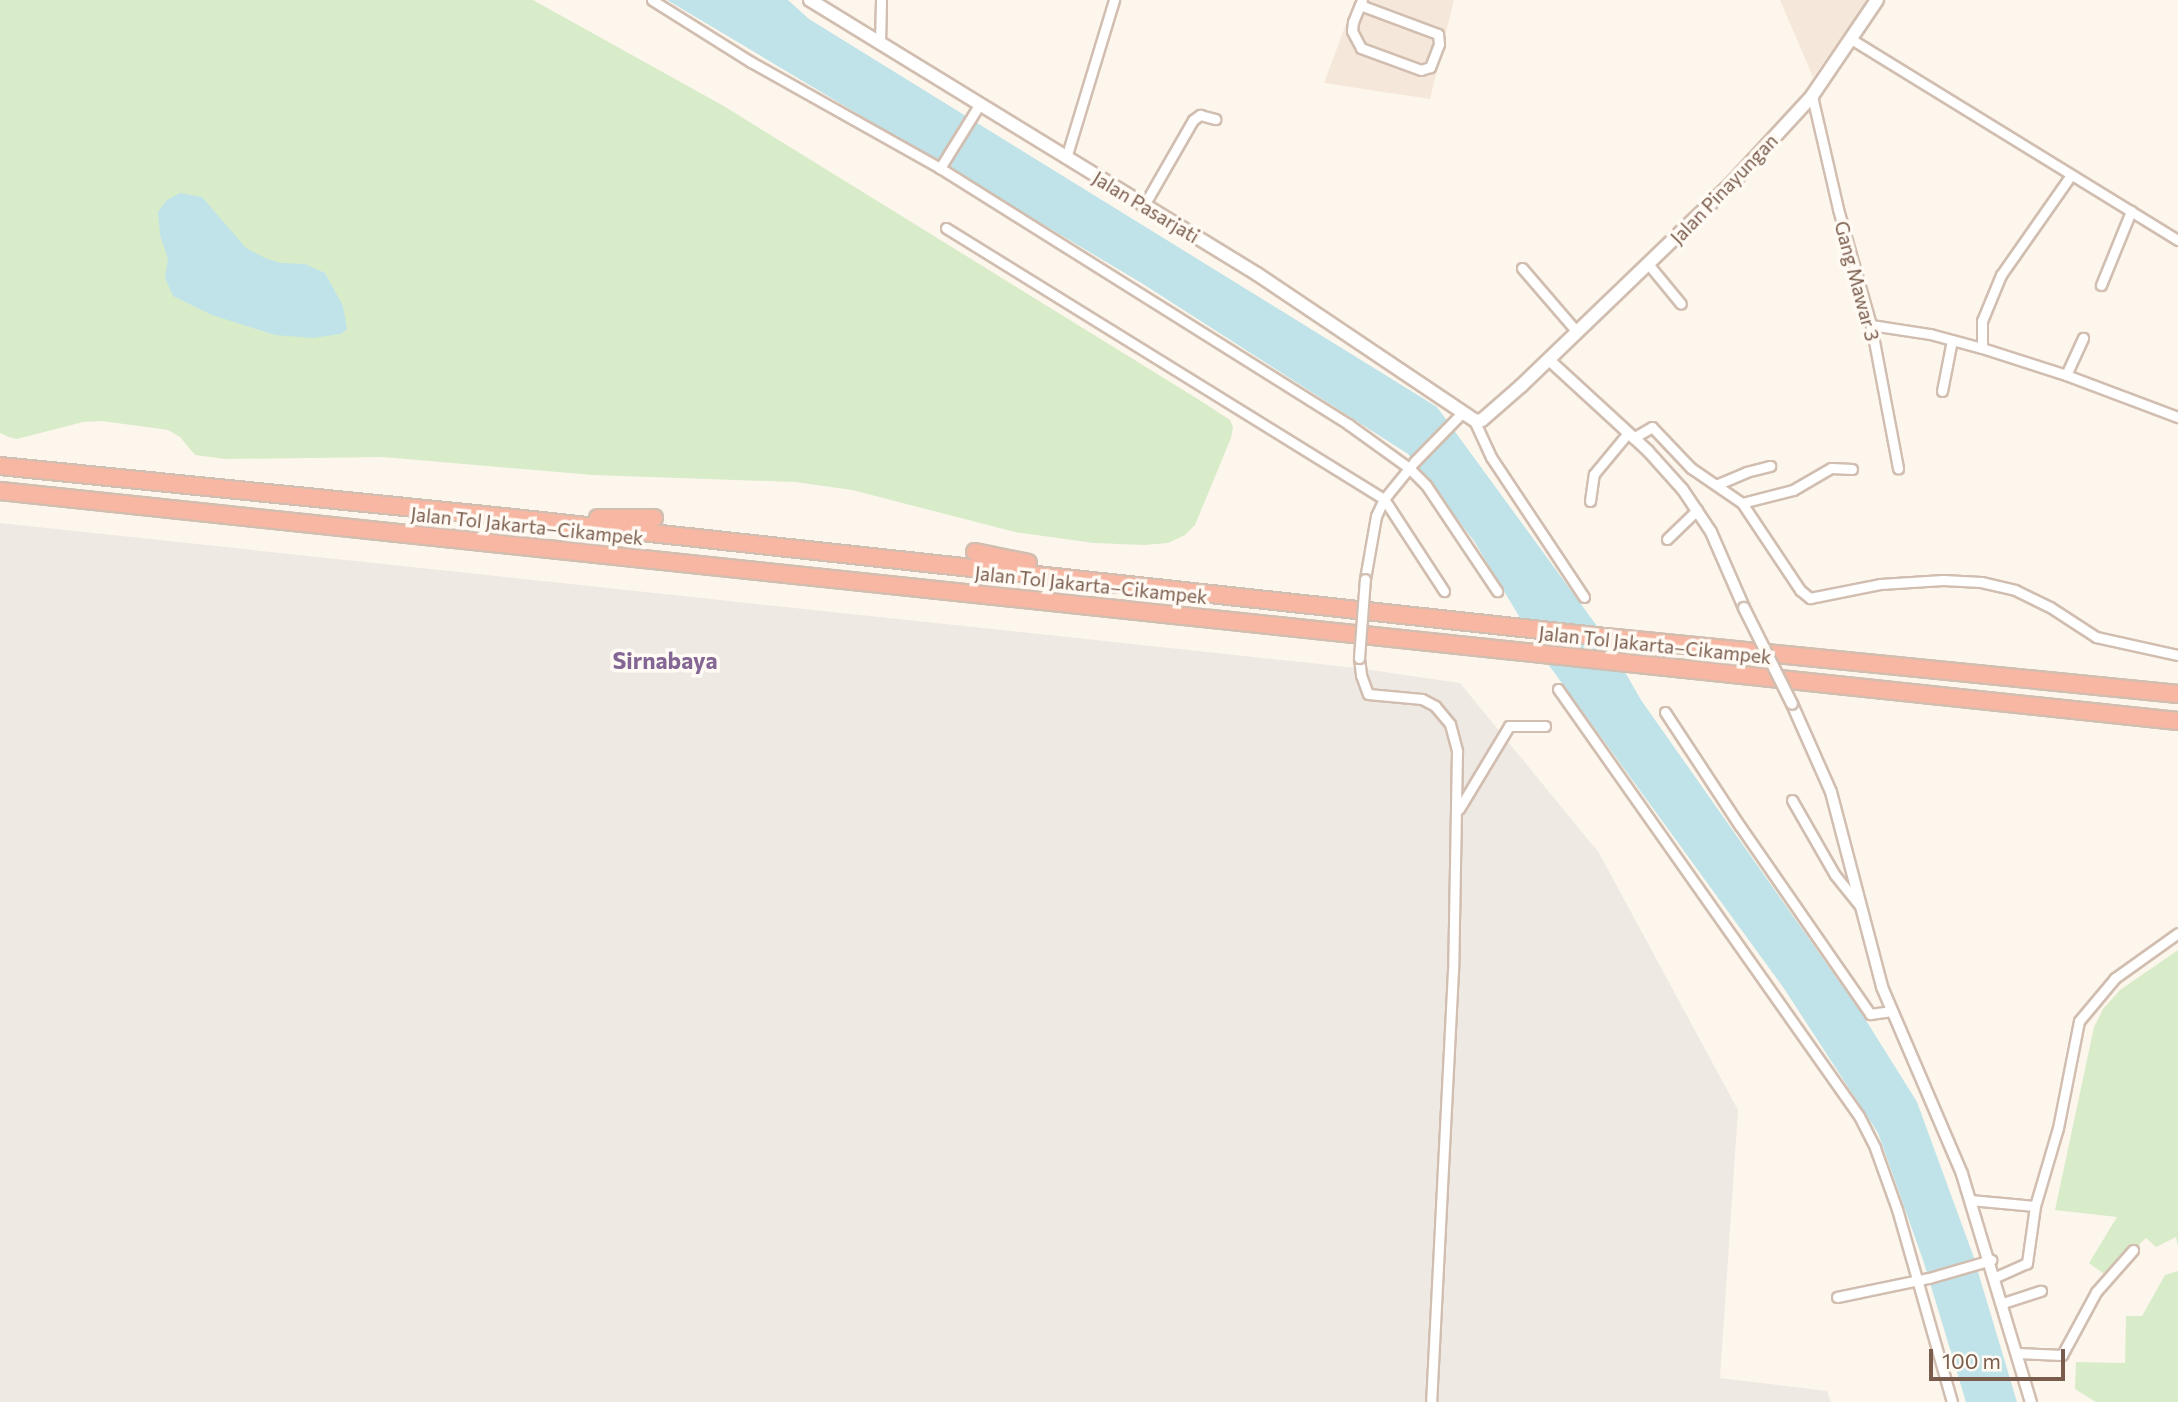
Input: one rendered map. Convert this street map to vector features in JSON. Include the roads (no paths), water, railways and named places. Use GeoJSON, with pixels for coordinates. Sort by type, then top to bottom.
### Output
{"type":"FeatureCollection","features":[{"type":"Feature","properties":{"kind":"highway","name":"Jalan Tol Jakarta–Cikampek"},"geometry":{"type":"LineString","coordinates":[[0,466],[505,517],[1526,628],[2178,694]]}},
{"type":"Feature","properties":{"kind":"highway","name":"Jalan Tol Jakarta–Cikampek"},"geometry":{"type":"LineString","coordinates":[[0,491],[2178,721]]}},
{"type":"Feature","properties":{"kind":"highway"},"geometry":{"type":"LineString","coordinates":[[505,517],[654,518]]}},
{"type":"Feature","properties":{"kind":"highway"},"geometry":{"type":"LineString","coordinates":[[975,552],[1079,578]]}},
{"type":"Feature","properties":{"kind":"main road","name":"Jalan Pasarjati"},"geometry":{"type":"LineString","coordinates":[[810,0],[1143,207],[1257,274],[1466,418]]}},
{"type":"Feature","properties":{"kind":"main road","name":"Jalan Pinayungan"},"geometry":{"type":"LineString","coordinates":[[1466,418],[1482,420],[1649,265],[1733,182],[1812,96],[1877,0]]}},
{"type":"Feature","properties":{"kind":"street"},"geometry":{"type":"LineString","coordinates":[[652,0],[762,69],[940,168],[1412,464],[1497,592]]}},
{"type":"Feature","properties":{"kind":"street"},"geometry":{"type":"LineString","coordinates":[[880,44],[881,0]]}},
{"type":"Feature","properties":{"kind":"street"},"geometry":{"type":"LineString","coordinates":[[1066,158],[1114,0]]}},
{"type":"Feature","properties":{"kind":"street"},"geometry":{"type":"LineString","coordinates":[[1361,2],[1438,34],[1439,44],[1430,67],[1421,70],[1361,48],[1352,31],[1361,2]]}},
{"type":"Feature","properties":{"kind":"street"},"geometry":{"type":"LineString","coordinates":[[1852,39],[2178,240]]}},
{"type":"Feature","properties":{"kind":"street","name":"Gang Mawar 3"},"geometry":{"type":"LineString","coordinates":[[1812,96],[1838,209],[1871,325],[1898,468]]}},
{"type":"Feature","properties":{"kind":"street"},"geometry":{"type":"LineString","coordinates":[[940,168],[979,104]]}},
{"type":"Feature","properties":{"kind":"street"},"geometry":{"type":"LineString","coordinates":[[1143,207],[1193,120],[1200,115],[1215,119]]}},
{"type":"Feature","properties":{"kind":"street"},"geometry":{"type":"LineString","coordinates":[[1982,348],[1982,321],[2001,275],[2071,175]]}},
{"type":"Feature","properties":{"kind":"street"},"geometry":{"type":"LineString","coordinates":[[2101,285],[2131,211]]}},
{"type":"Feature","properties":{"kind":"street"},"geometry":{"type":"LineString","coordinates":[[946,228],[1384,499],[1444,591]]}},
{"type":"Feature","properties":{"kind":"street"},"geometry":{"type":"LineString","coordinates":[[1649,265],[1681,304]]}},
{"type":"Feature","properties":{"kind":"street"},"geometry":{"type":"LineString","coordinates":[[1522,268],[1577,332]]}},
{"type":"Feature","properties":{"kind":"street"},"geometry":{"type":"LineString","coordinates":[[1871,325],[1982,348],[2066,375],[2178,417]]}},
{"type":"Feature","properties":{"kind":"street"},"geometry":{"type":"LineString","coordinates":[[2066,375],[2083,338]]}},
{"type":"Feature","properties":{"kind":"street"},"geometry":{"type":"LineString","coordinates":[[1942,391],[1952,340]]}},
{"type":"Feature","properties":{"kind":"street"},"geometry":{"type":"LineString","coordinates":[[1549,359],[1672,476],[1697,510],[1721,551],[1745,608],[1792,704],[1831,792],[1882,987],[1943,1125],[1970,1200],[1991,1260],[2031,1402]]}},
{"type":"Feature","properties":{"kind":"street"},"geometry":{"type":"LineString","coordinates":[[1431,1402],[1449,1054],[1457,751],[1447,718],[1422,699],[1368,694],[1361,675],[1359,658],[1365,579],[1376,516],[1384,499],[1412,464],[1466,418],[1584,597]]}},
{"type":"Feature","properties":{"kind":"street"},"geometry":{"type":"LineString","coordinates":[[1590,501],[1594,474],[1630,435],[1652,427],[1690,468],[1742,503],[1800,590],[1810,598],[1881,584],[1942,580],[1981,582],[2015,590],[2050,607],[2096,637],[2178,655]]}},
{"type":"Feature","properties":{"kind":"street"},"geometry":{"type":"LineString","coordinates":[[1716,485],[1770,466]]}},
{"type":"Feature","properties":{"kind":"street"},"geometry":{"type":"LineString","coordinates":[[1742,503],[1793,490],[1831,468],[1852,469]]}},
{"type":"Feature","properties":{"kind":"street"},"geometry":{"type":"LineString","coordinates":[[1667,538],[1697,510]]}},
{"type":"Feature","properties":{"kind":"street"},"geometry":{"type":"LineString","coordinates":[[1558,690],[1859,1116],[1875,1148],[1924,1278],[1952,1402]]}},
{"type":"Feature","properties":{"kind":"street"},"geometry":{"type":"LineString","coordinates":[[1665,712],[1870,1014],[1892,1010]]}},
{"type":"Feature","properties":{"kind":"street"},"geometry":{"type":"LineString","coordinates":[[1457,813],[1509,726],[1545,726]]}},
{"type":"Feature","properties":{"kind":"street"},"geometry":{"type":"LineString","coordinates":[[1792,800],[1835,874],[1862,907]]}},
{"type":"Feature","properties":{"kind":"street"},"geometry":{"type":"LineString","coordinates":[[1996,1277],[2027,1263],[2035,1206],[2058,1128],[2079,1021],[2115,978],[2178,933]]}},
{"type":"Feature","properties":{"kind":"street"},"geometry":{"type":"LineString","coordinates":[[1970,1200],[2035,1206]]}},
{"type":"Feature","properties":{"kind":"street"},"geometry":{"type":"LineString","coordinates":[[2017,1353],[2062,1355],[2096,1292],[2133,1250]]}},
{"type":"Feature","properties":{"kind":"street"},"geometry":{"type":"LineString","coordinates":[[1837,1297],[1991,1260]]}},
{"type":"Feature","properties":{"kind":"street"},"geometry":{"type":"LineString","coordinates":[[2003,1303],[2040,1291]]}},
{"type":"Feature","properties":{"kind":"water"},"geometry":{"type":"Polygon","coordinates":[[[667,0],[788,0],[809,19],[1437,407],[1605,637],[1641,700],[1862,1014],[1917,1102],[1973,1255],[2017,1402],[1966,1402],[1923,1260],[1878,1133],[1785,990],[1540,653],[1602,637],[1526,628],[1474,541],[1408,454],[1143,284],[667,0]]]}},
{"type":"Feature","properties":{"kind":"water"},"geometry":{"type":"Polygon","coordinates":[[[180,193],[202,197],[246,248],[265,258],[281,263],[305,264],[325,273],[343,306],[347,329],[341,334],[313,338],[275,335],[212,315],[173,296],[165,278],[168,259],[160,235],[158,212],[167,200],[180,193]]]}},
{"type":"Feature","properties":{"kind":"district","name":"Sirnabaya"},"geometry":{"type":"Point","coordinates":[665,660]}}]}
